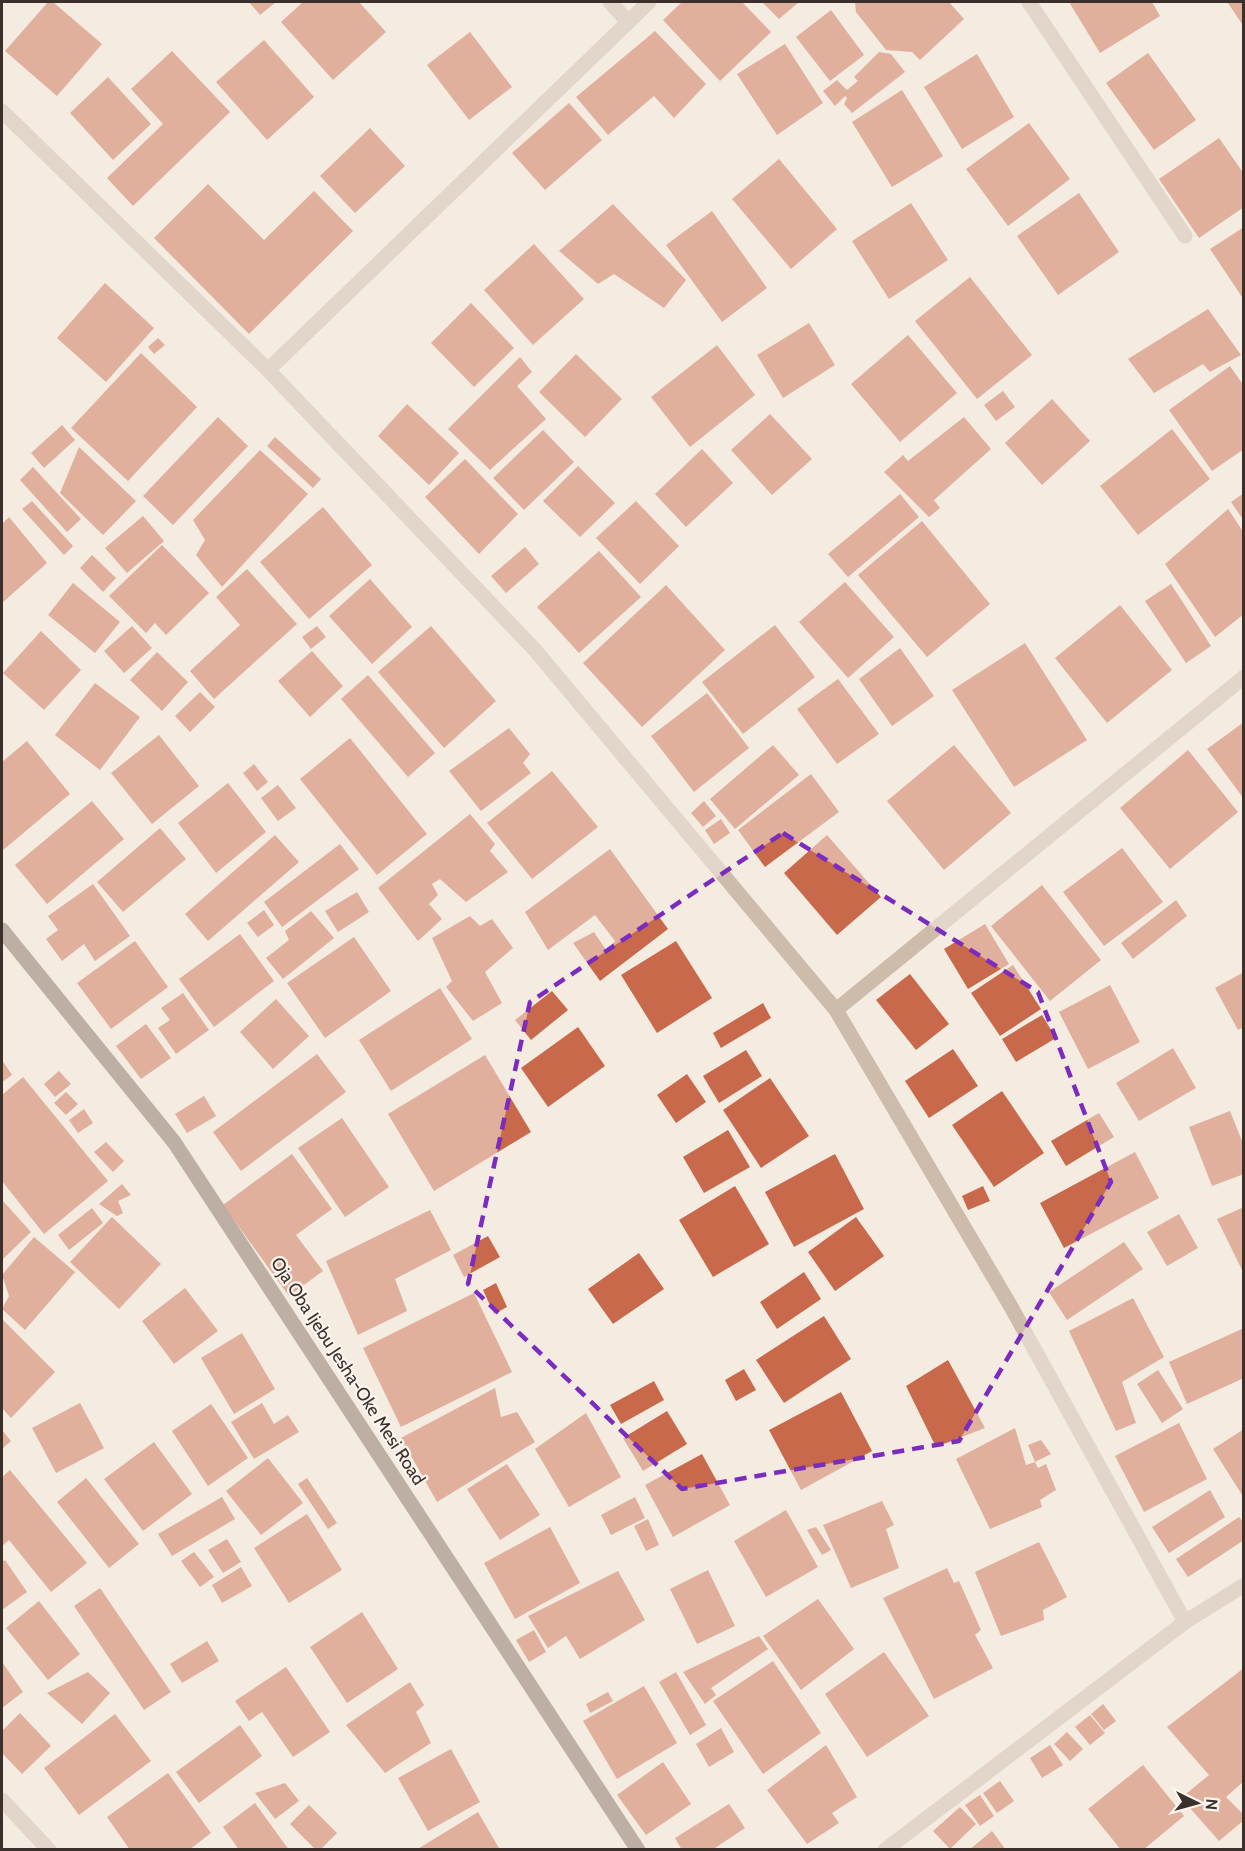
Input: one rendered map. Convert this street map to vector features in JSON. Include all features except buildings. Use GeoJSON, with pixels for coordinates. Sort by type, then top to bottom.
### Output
{"type":"FeatureCollection","features":[{"type":"Feature","properties":{"kind":"main road","name":"Oja Oba Ijebu Jesha-Oke Mesi Road"},"geometry":{"type":"LineString","coordinates":[[2,930],[174,1142],[638,1850]]}},
{"type":"Feature","properties":{"kind":"street"},"geometry":{"type":"LineString","coordinates":[[610,2],[627,21]]}},
{"type":"Feature","properties":{"kind":"street"},"geometry":{"type":"LineString","coordinates":[[268,370],[649,2]]}},
{"type":"Feature","properties":{"kind":"street"},"geometry":{"type":"LineString","coordinates":[[1029,2],[1185,236]]}},
{"type":"Feature","properties":{"kind":"street"},"geometry":{"type":"LineString","coordinates":[[2,111],[268,370],[535,650],[836,1010],[1010,1305],[1185,1622]]}},
{"type":"Feature","properties":{"kind":"street"},"geometry":{"type":"LineString","coordinates":[[836,1010],[1244,677]]}},
{"type":"Feature","properties":{"kind":"street"},"geometry":{"type":"LineString","coordinates":[[885,1850],[1185,1622],[1244,1585]]}},
{"type":"Feature","properties":{"kind":"street"},"geometry":{"type":"LineString","coordinates":[[2,1800],[49,1850]]}},
{"type":"Feature","properties":{"kind":"highlighted area"},"geometry":{"type":"Polygon","coordinates":[[[783,833],[1038,992],[1111,1182],[959,1441],[682,1489],[468,1284],[530,1002],[783,833]]]}}]}
